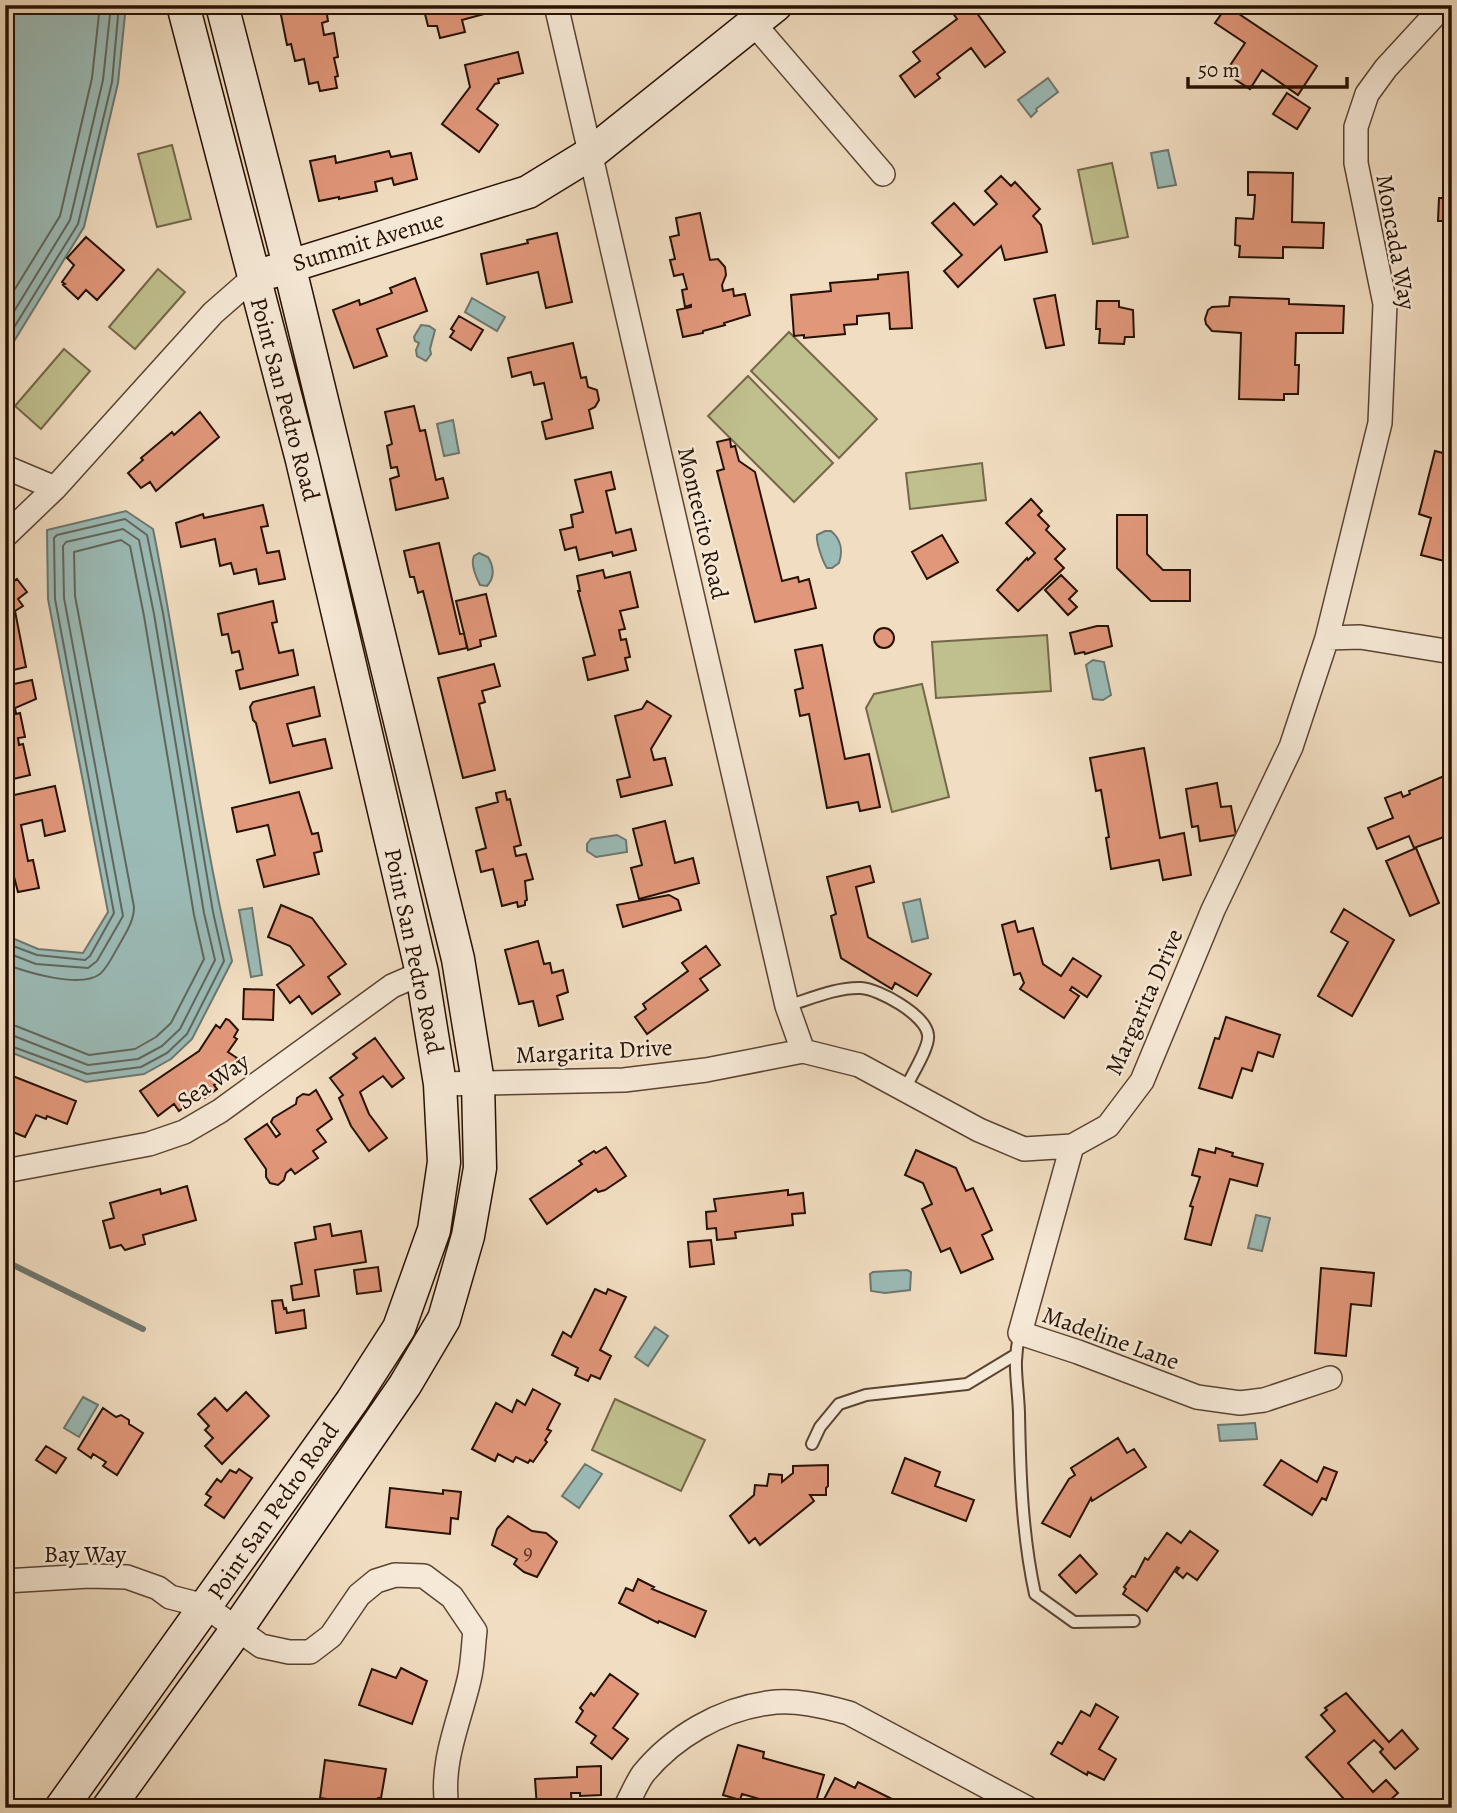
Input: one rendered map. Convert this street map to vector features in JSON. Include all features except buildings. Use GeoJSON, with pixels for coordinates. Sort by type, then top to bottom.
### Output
{"type":"FeatureCollection","features":[{"type":"Feature","properties":{"kind":"main road","name":"Point San Pedro Road"},"geometry":{"type":"LineString","coordinates":[[61,1808],[352,1401],[399,1328],[434,1230],[444,1162],[440,1084],[422,973],[302,460],[183,5]]}},
{"type":"Feature","properties":{"kind":"main road","name":"Point San Pedro Road"},"geometry":{"type":"LineString","coordinates":[[108,1808],[237,1629],[405,1385],[444,1319],[468,1236],[480,1168],[478,1082],[458,959],[289,265],[222,5]]}},
{"type":"Feature","properties":{"kind":"main road","name":"Summit Avenue"},"geometry":{"type":"LineString","coordinates":[[253,278],[528,192],[590,154],[765,15]]}},
{"type":"Feature","properties":{"kind":"street","name":"Montecito Road"},"geometry":{"type":"LineString","coordinates":[[556,5],[787,1006],[803,1051]]}},
{"type":"Feature","properties":{"kind":"street","name":"Moncada Way"},"geometry":{"type":"LineString","coordinates":[[1327,638],[1380,423],[1385,304],[1356,163],[1356,127],[1367,94],[1386,68],[1444,5]]}},
{"type":"Feature","properties":{"kind":"street"},"geometry":{"type":"LineString","coordinates":[[765,15],[883,174]]}},
{"type":"Feature","properties":{"kind":"street","name":"Summit Avenue"},"geometry":{"type":"LineString","coordinates":[[5,536],[55,488],[212,313],[253,278]]}},
{"type":"Feature","properties":{"kind":"street"},"geometry":{"type":"LineString","coordinates":[[5,467],[55,488]]}},
{"type":"Feature","properties":{"kind":"street"},"geometry":{"type":"LineString","coordinates":[[1327,638],[1360,637],[1452,652]]}},
{"type":"Feature","properties":{"kind":"street","name":"Margarita Drive"},"geometry":{"type":"LineString","coordinates":[[440,1084],[624,1080],[706,1070],[803,1051],[859,1065],[979,1130],[1024,1149],[1072,1146],[1108,1126],[1142,1081],[1213,910],[1291,747],[1327,638]]}},
{"type":"Feature","properties":{"kind":"street","name":"Sea Way"},"geometry":{"type":"LineString","coordinates":[[5,1171],[149,1144],[184,1132],[220,1111],[392,985],[422,973]]}},
{"type":"Feature","properties":{"kind":"street","name":"Madeline Lane"},"geometry":{"type":"LineString","coordinates":[[1072,1146],[1017,1344],[1078,1352],[1197,1397],[1240,1403],[1264,1400],[1330,1378]]}},
{"type":"Feature","properties":{"kind":"street","name":"Bay Way"},"geometry":{"type":"LineString","coordinates":[[5,1581],[89,1576],[127,1577],[158,1588],[170,1597],[205,1606],[261,1646],[289,1652],[310,1651],[331,1636],[359,1595],[376,1581],[395,1575],[424,1576],[453,1597],[475,1631],[470,1678],[448,1754],[444,1787],[447,1808]]}},
{"type":"Feature","properties":{"kind":"street"},"geometry":{"type":"LineString","coordinates":[[625,1808],[641,1776],[659,1757],[687,1735],[719,1716],[769,1703],[817,1704],[849,1713],[1027,1808]]}},
{"type":"Feature","properties":{"kind":"lane"},"geometry":{"type":"LineString","coordinates":[[787,1006],[848,989],[863,988],[915,1013],[925,1024],[929,1035],[927,1045],[905,1089]]}},
{"type":"Feature","properties":{"kind":"lane"},"geometry":{"type":"LineString","coordinates":[[812,1444],[820,1427],[839,1404],[866,1395],[967,1384],[1017,1344]]}},
{"type":"Feature","properties":{"kind":"lane"},"geometry":{"type":"LineString","coordinates":[[1017,1344],[1021,1481],[1028,1561],[1035,1594],[1074,1622],[1134,1621]]}},
{"type":"Feature","properties":{"kind":"shaded area"},"geometry":{"type":"Polygon","coordinates":[[[172,145],[191,219],[157,227],[138,154],[172,145]]]}},
{"type":"Feature","properties":{"kind":"shaded area"},"geometry":{"type":"Polygon","coordinates":[[[1112,163],[1128,237],[1093,244],[1078,170],[1112,163]]]}},
{"type":"Feature","properties":{"kind":"shaded area"},"geometry":{"type":"Polygon","coordinates":[[[158,269],[185,292],[135,349],[109,327],[158,269]]]}},
{"type":"Feature","properties":{"kind":"shaded area"},"geometry":{"type":"Polygon","coordinates":[[[789,332],[877,419],[839,458],[751,371],[789,332]]]}},
{"type":"Feature","properties":{"kind":"shaded area"},"geometry":{"type":"Polygon","coordinates":[[[64,349],[90,371],[41,429],[15,406],[64,349]]]}},
{"type":"Feature","properties":{"kind":"shaded area"},"geometry":{"type":"Polygon","coordinates":[[[748,376],[833,463],[794,502],[708,416],[748,376]]]}},
{"type":"Feature","properties":{"kind":"shaded area"},"geometry":{"type":"Polygon","coordinates":[[[982,463],[986,500],[910,509],[906,473],[982,463]]]}},
{"type":"Feature","properties":{"kind":"shaded area"},"geometry":{"type":"Polygon","coordinates":[[[1047,635],[1051,691],[936,698],[932,642],[1047,635]]]}},
{"type":"Feature","properties":{"kind":"shaded area"},"geometry":{"type":"Polygon","coordinates":[[[922,684],[949,797],[892,812],[866,708],[874,694],[922,684]]]}},
{"type":"Feature","properties":{"kind":"shaded area"},"geometry":{"type":"Polygon","coordinates":[[[615,1399],[705,1440],[681,1491],[592,1450],[615,1399]]]}},
{"type":"Feature","properties":{"kind":"water"},"geometry":{"type":"Polygon","coordinates":[[[5,5],[126,5],[118,83],[84,227],[5,356],[5,5]]]}},
{"type":"Feature","properties":{"kind":"water"},"geometry":{"type":"Polygon","coordinates":[[[1048,78],[1058,92],[1036,109],[1031,117],[1018,100],[1048,78]]]}},
{"type":"Feature","properties":{"kind":"water"},"geometry":{"type":"Polygon","coordinates":[[[1168,150],[1176,185],[1158,188],[1151,153],[1168,150]]]}},
{"type":"Feature","properties":{"kind":"water"},"geometry":{"type":"Polygon","coordinates":[[[472,298],[505,317],[497,331],[465,312],[472,298]]]}},
{"type":"Feature","properties":{"kind":"water"},"geometry":{"type":"Polygon","coordinates":[[[421,325],[435,330],[431,354],[426,361],[417,356],[419,343],[414,337],[421,325]]]}},
{"type":"Feature","properties":{"kind":"water"},"geometry":{"type":"Polygon","coordinates":[[[453,420],[459,453],[444,456],[437,424],[453,420]]]}},
{"type":"Feature","properties":{"kind":"water"},"geometry":{"type":"Polygon","coordinates":[[[126,511],[153,529],[209,854],[232,961],[192,1039],[171,1059],[144,1074],[86,1082],[5,1050],[5,935],[38,949],[83,953],[108,912],[48,599],[47,530],[126,511]]]}},
{"type":"Feature","properties":{"kind":"water"},"geometry":{"type":"Polygon","coordinates":[[[825,531],[834,534],[840,546],[839,563],[832,568],[825,565],[818,543],[817,535],[825,531]]]}},
{"type":"Feature","properties":{"kind":"water"},"geometry":{"type":"Polygon","coordinates":[[[479,553],[488,557],[492,568],[492,576],[487,586],[480,585],[474,570],[473,559],[479,553]]]}},
{"type":"Feature","properties":{"kind":"water"},"geometry":{"type":"Polygon","coordinates":[[[1093,660],[1104,662],[1111,695],[1103,700],[1093,699],[1086,665],[1093,660]]]}},
{"type":"Feature","properties":{"kind":"water"},"geometry":{"type":"Polygon","coordinates":[[[617,835],[626,840],[627,852],[596,857],[587,851],[587,844],[591,839],[617,835]]]}},
{"type":"Feature","properties":{"kind":"water"},"geometry":{"type":"Polygon","coordinates":[[[920,899],[928,938],[912,942],[903,903],[920,899]]]}},
{"type":"Feature","properties":{"kind":"water"},"geometry":{"type":"Polygon","coordinates":[[[252,908],[262,975],[251,977],[239,910],[252,908]]]}},
{"type":"Feature","properties":{"kind":"water"},"geometry":{"type":"Polygon","coordinates":[[[1256,1215],[1270,1218],[1262,1251],[1248,1248],[1256,1215]]]}},
{"type":"Feature","properties":{"kind":"water"},"geometry":{"type":"Polygon","coordinates":[[[873,1272],[911,1272],[910,1290],[885,1293],[871,1291],[870,1274],[873,1272]]]}},
{"type":"Feature","properties":{"kind":"water"},"geometry":{"type":"Polygon","coordinates":[[[655,1327],[668,1336],[648,1366],[635,1357],[655,1327]]]}},
{"type":"Feature","properties":{"kind":"water"},"geometry":{"type":"Polygon","coordinates":[[[83,1397],[98,1405],[79,1437],[64,1428],[83,1397]]]}},
{"type":"Feature","properties":{"kind":"water"},"geometry":{"type":"Polygon","coordinates":[[[1255,1423],[1257,1439],[1220,1441],[1218,1425],[1255,1423]]]}},
{"type":"Feature","properties":{"kind":"water"},"geometry":{"type":"Polygon","coordinates":[[[585,1464],[602,1474],[579,1508],[562,1496],[585,1464]]]}},
{"type":"Feature","properties":{"kind":"waterway"},"geometry":{"type":"LineString","coordinates":[[5,1261],[143,1329]]}}]}
